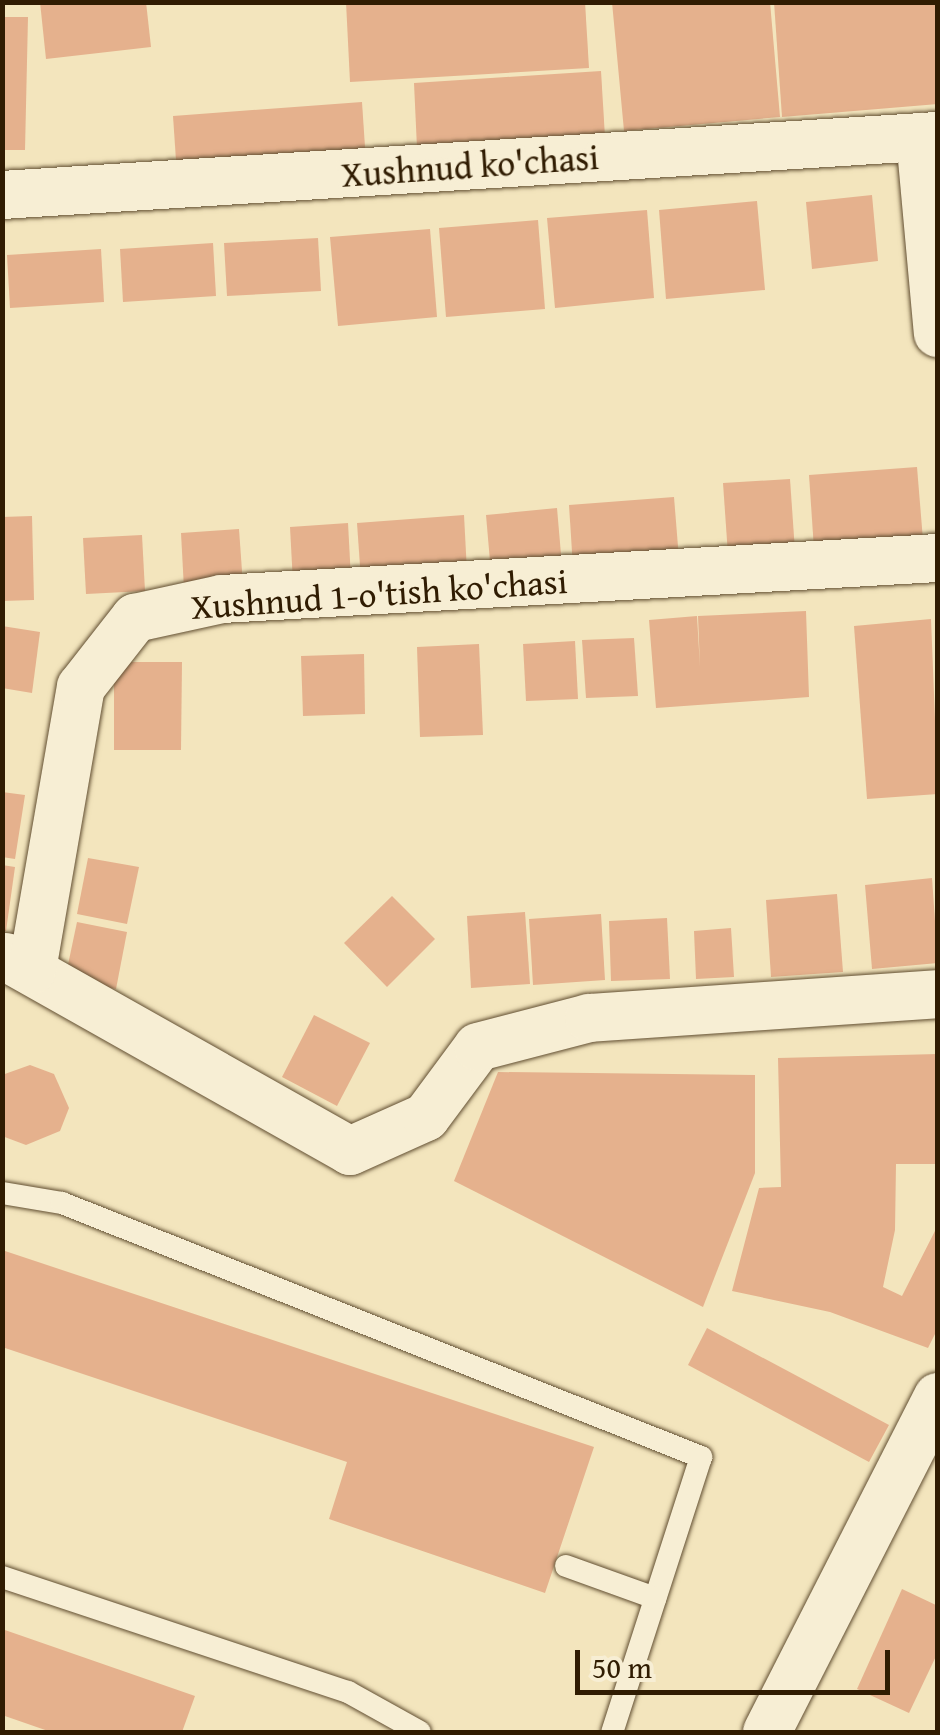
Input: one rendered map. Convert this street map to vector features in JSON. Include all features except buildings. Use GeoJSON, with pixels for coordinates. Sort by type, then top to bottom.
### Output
{"type":"FeatureCollection","features":[{"type":"Feature","properties":{"kind":"street","name":"Xushnud ko'chasi"},"geometry":{"type":"LineString","coordinates":[[2,195],[929,137]]}},
{"type":"Feature","properties":{"kind":"street"},"geometry":{"type":"LineString","coordinates":[[929,137],[938,333]]}},
{"type":"Feature","properties":{"kind":"street","name":"Xushnud 1-o'tish ko'chasi"},"geometry":{"type":"LineString","coordinates":[[17,963],[81,688],[136,618],[222,599],[938,558]]}},
{"type":"Feature","properties":{"kind":"street"},"geometry":{"type":"LineString","coordinates":[[17,963],[350,1151],[426,1117],[478,1046],[588,1018],[938,994]]}},
{"type":"Feature","properties":{"kind":"street"},"geometry":{"type":"LineString","coordinates":[[767,1732],[926,1447],[938,1396]]}},
{"type":"Feature","properties":{"kind":"lane"},"geometry":{"type":"LineString","coordinates":[[2,1194],[62,1203],[701,1457],[612,1732]]}},
{"type":"Feature","properties":{"kind":"lane"},"geometry":{"type":"LineString","coordinates":[[566,1566],[655,1598]]}},
{"type":"Feature","properties":{"kind":"lane"},"geometry":{"type":"LineString","coordinates":[[2,1577],[348,1692],[420,1732]]}}]}
